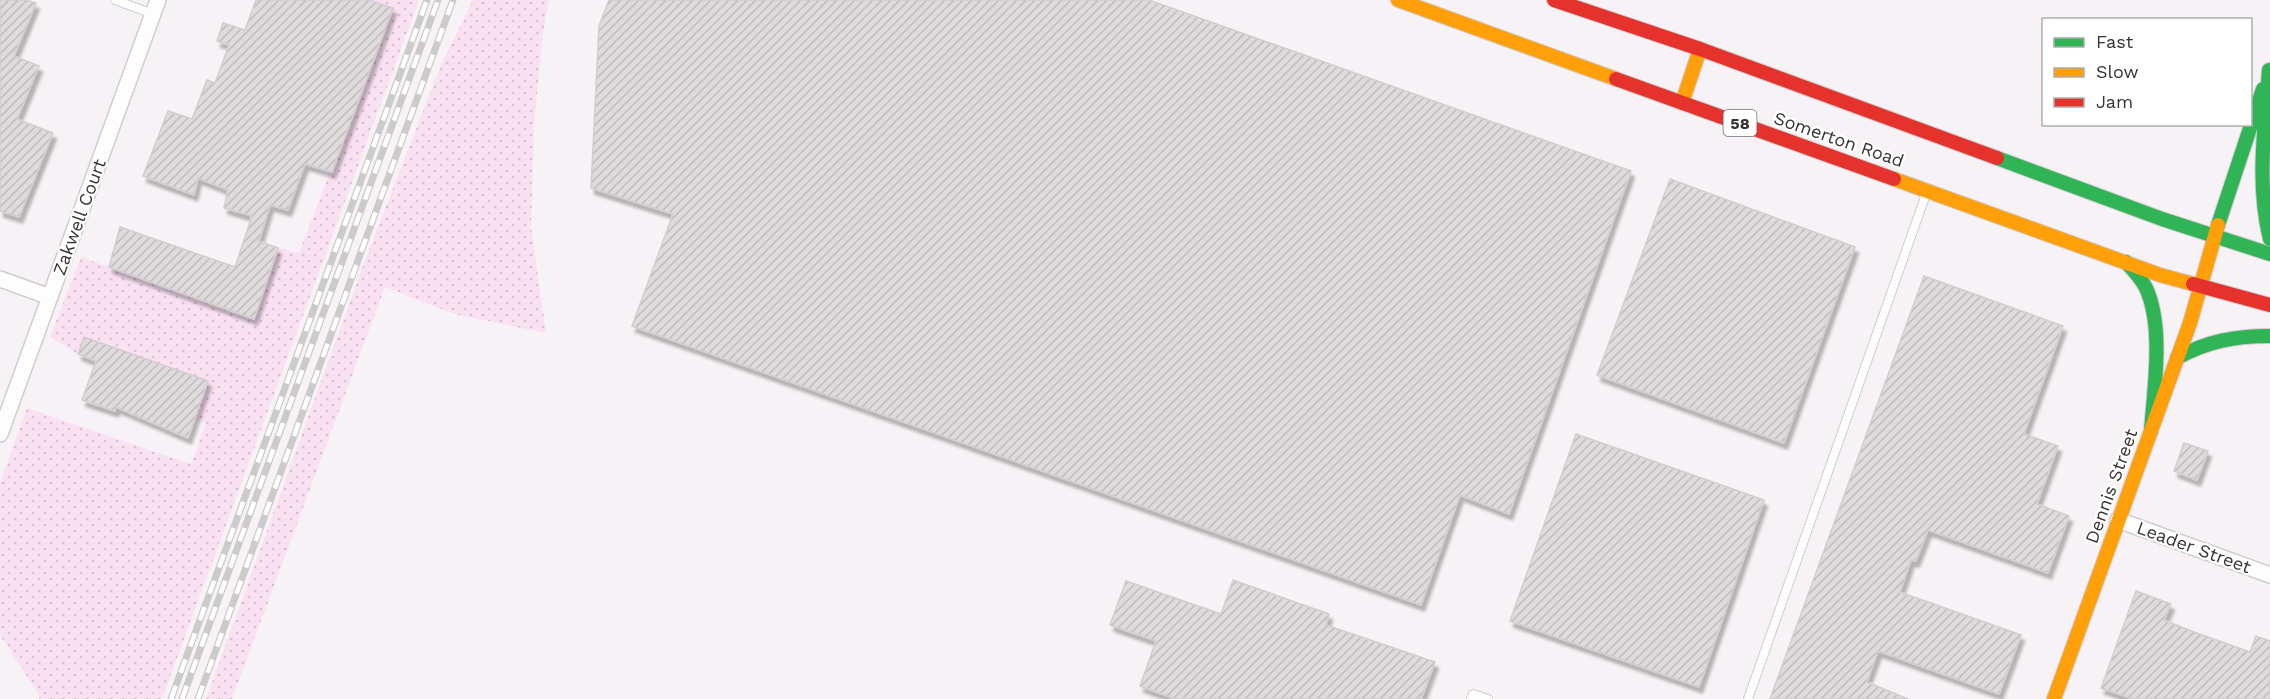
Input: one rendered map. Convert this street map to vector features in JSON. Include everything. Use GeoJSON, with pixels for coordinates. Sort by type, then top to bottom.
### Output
{"type":"FeatureCollection","features":[{"type":"Feature","properties":{"kind":"main road","name":"Somerton Road"},"geometry":{"type":"LineString","coordinates":[[1398,0],[1928,189],[2163,276],[2270,305]]}},
{"type":"Feature","properties":{"kind":"main road","name":"Somerton Road"},"geometry":{"type":"LineString","coordinates":[[1554,0],[1700,50],[2154,216],[2270,254]]}},
{"type":"Feature","properties":{"kind":"main road"},"geometry":{"type":"LineString","coordinates":[[1682,103],[1700,50]]}},
{"type":"Feature","properties":{"kind":"main road"},"geometry":{"type":"LineString","coordinates":[[2270,69],[2263,186],[2265,224],[2270,238]]}},
{"type":"Feature","properties":{"kind":"main road","name":"Dennis Street"},"geometry":{"type":"LineString","coordinates":[[2252,123],[2270,69]]}},
{"type":"Feature","properties":{"kind":"main road","name":"Dennis Street"},"geometry":{"type":"LineString","coordinates":[[2054,699],[2177,358],[2251,126]]}},
{"type":"Feature","properties":{"kind":"main road"},"geometry":{"type":"LineString","coordinates":[[2126,262],[2147,289],[2151,306],[2154,363],[2151,431]]}},
{"type":"Feature","properties":{"kind":"main road"},"geometry":{"type":"LineString","coordinates":[[2177,358],[2211,341],[2238,336],[2270,336]]}},
{"type":"Feature","properties":{"kind":"street","name":"Zakwell Court"},"geometry":{"type":"LineString","coordinates":[[0,434],[156,7]]}},
{"type":"Feature","properties":{"kind":"street"},"geometry":{"type":"LineString","coordinates":[[0,279],[50,297]]}},
{"type":"Feature","properties":{"kind":"street","name":"Leader Street"},"geometry":{"type":"LineString","coordinates":[[2118,520],[2270,575]]}},
{"type":"Feature","properties":{"kind":"lane"},"geometry":{"type":"LineString","coordinates":[[115,0],[156,7]]}},
{"type":"Feature","properties":{"kind":"lane"},"geometry":{"type":"LineString","coordinates":[[1748,699],[1928,189]]}},
{"type":"Feature","properties":{"kind":"lane"},"geometry":{"type":"LineString","coordinates":[[1471,699],[1473,694],[1488,699]]}},
{"type":"Feature","properties":{"kind":"shaded area"},"geometry":{"type":"Polygon","coordinates":[[[369,0],[419,0],[162,699],[39,699],[39,695],[0,635],[0,483],[27,408],[191,464],[206,423],[195,419],[208,381],[84,338],[78,354],[50,337],[81,257],[254,319],[278,248],[299,253],[393,8],[369,0]]]}},
{"type":"Feature","properties":{"kind":"shaded area"},"geometry":{"type":"Polygon","coordinates":[[[473,0],[549,0],[543,32],[534,124],[531,226],[546,333],[454,314],[385,287],[232,699],[206,699],[364,263],[442,63],[473,0]]]}},
{"type":"Feature","properties":{"kind":"building"},"geometry":{"type":"Polygon","coordinates":[[[0,0],[26,0],[36,3],[14,56],[39,66],[17,119],[53,133],[19,217],[0,211],[0,0]]]}},
{"type":"Feature","properties":{"kind":"building"},"geometry":{"type":"Polygon","coordinates":[[[256,0],[369,0],[393,8],[332,172],[305,164],[288,210],[270,205],[259,241],[278,248],[254,319],[109,267],[120,227],[235,267],[252,216],[224,208],[228,190],[198,178],[194,195],[143,176],[168,111],[192,119],[207,80],[215,83],[229,45],[217,41],[223,23],[245,30],[256,0]]]}},
{"type":"Feature","properties":{"kind":"building"},"geometry":{"type":"Polygon","coordinates":[[[609,0],[1149,0],[1631,171],[1509,514],[1460,495],[1421,605],[632,326],[673,214],[591,188],[599,26],[609,0]]]}},
{"type":"Feature","properties":{"kind":"building"},"geometry":{"type":"Polygon","coordinates":[[[1670,179],[1855,247],[1784,443],[1597,375],[1670,179]]]}},
{"type":"Feature","properties":{"kind":"building"},"geometry":{"type":"Polygon","coordinates":[[[1924,276],[2063,326],[2024,434],[2058,446],[2037,504],[2069,516],[2048,573],[1928,530],[1916,561],[1911,560],[1900,592],[2021,635],[1999,694],[1878,651],[1867,682],[1908,699],[1770,699],[1924,276]]]}},
{"type":"Feature","properties":{"kind":"building"},"geometry":{"type":"Polygon","coordinates":[[[84,337],[208,381],[188,438],[116,407],[115,411],[82,400],[96,361],[78,354],[84,337]]]}},
{"type":"Feature","properties":{"kind":"building"},"geometry":{"type":"Polygon","coordinates":[[[1576,434],[1764,500],[1699,687],[1510,621],[1576,434]]]}},
{"type":"Feature","properties":{"kind":"building"},"geometry":{"type":"Polygon","coordinates":[[[2184,443],[2208,451],[2197,480],[2174,471],[2184,443]]]}},
{"type":"Feature","properties":{"kind":"building"},"geometry":{"type":"Polygon","coordinates":[[[1233,580],[1329,614],[1326,625],[1435,662],[1421,699],[1175,699],[1140,686],[1156,641],[1110,625],[1126,581],[1221,614],[1233,580]]]}},
{"type":"Feature","properties":{"kind":"building"},"geometry":{"type":"Polygon","coordinates":[[[2136,591],[2171,604],[2164,620],[2191,631],[2250,652],[2256,636],[2270,641],[2270,699],[2133,699],[2101,688],[2136,591]]]}},
{"type":"Feature","properties":{"kind":"railway"},"geometry":{"type":"LineString","coordinates":[[171,699],[427,0]]}},
{"type":"Feature","properties":{"kind":"railway"},"geometry":{"type":"LineString","coordinates":[[182,699],[438,0]]}},
{"type":"Feature","properties":{"kind":"railway"},"geometry":{"type":"LineString","coordinates":[[198,699],[453,0]]}},
{"type":"Feature","properties":{"kind":"traffic: fast"},"geometry":{"type":"LineString","coordinates":[[2269,70],[2262,176],[2270,239]]}},
{"type":"Feature","properties":{"kind":"traffic: fast"},"geometry":{"type":"LineString","coordinates":[[2252,122],[2263,89]]}},
{"type":"Feature","properties":{"kind":"traffic: fast"},"geometry":{"type":"LineString","coordinates":[[2218,225],[2251,126]]}},
{"type":"Feature","properties":{"kind":"traffic: fast"},"geometry":{"type":"LineString","coordinates":[[1997,158],[2162,219],[2270,254]]}},
{"type":"Feature","properties":{"kind":"traffic: fast"},"geometry":{"type":"LineString","coordinates":[[2126,262],[2146,288],[2155,321],[2156,358],[2151,431]]}},
{"type":"Feature","properties":{"kind":"traffic: fast"},"geometry":{"type":"LineString","coordinates":[[2177,358],[2199,347],[2222,341],[2270,336]]}},
{"type":"Feature","properties":{"kind":"traffic: slow"},"geometry":{"type":"LineString","coordinates":[[1398,0],[1616,79]]}},
{"type":"Feature","properties":{"kind":"traffic: slow"},"geometry":{"type":"LineString","coordinates":[[1682,103],[1700,49]]}},
{"type":"Feature","properties":{"kind":"traffic: slow"},"geometry":{"type":"LineString","coordinates":[[1894,179],[2160,275],[2193,284]]}},
{"type":"Feature","properties":{"kind":"traffic: slow"},"geometry":{"type":"LineString","coordinates":[[2054,699],[2190,323],[2218,225]]}},
{"type":"Feature","properties":{"kind":"traffic: jam"},"geometry":{"type":"LineString","coordinates":[[1554,0],[1700,49],[1997,158]]}},
{"type":"Feature","properties":{"kind":"traffic: jam"},"geometry":{"type":"LineString","coordinates":[[1616,79],[1894,179]]}},
{"type":"Feature","properties":{"kind":"traffic: jam"},"geometry":{"type":"LineString","coordinates":[[2193,284],[2270,305]]}}]}
